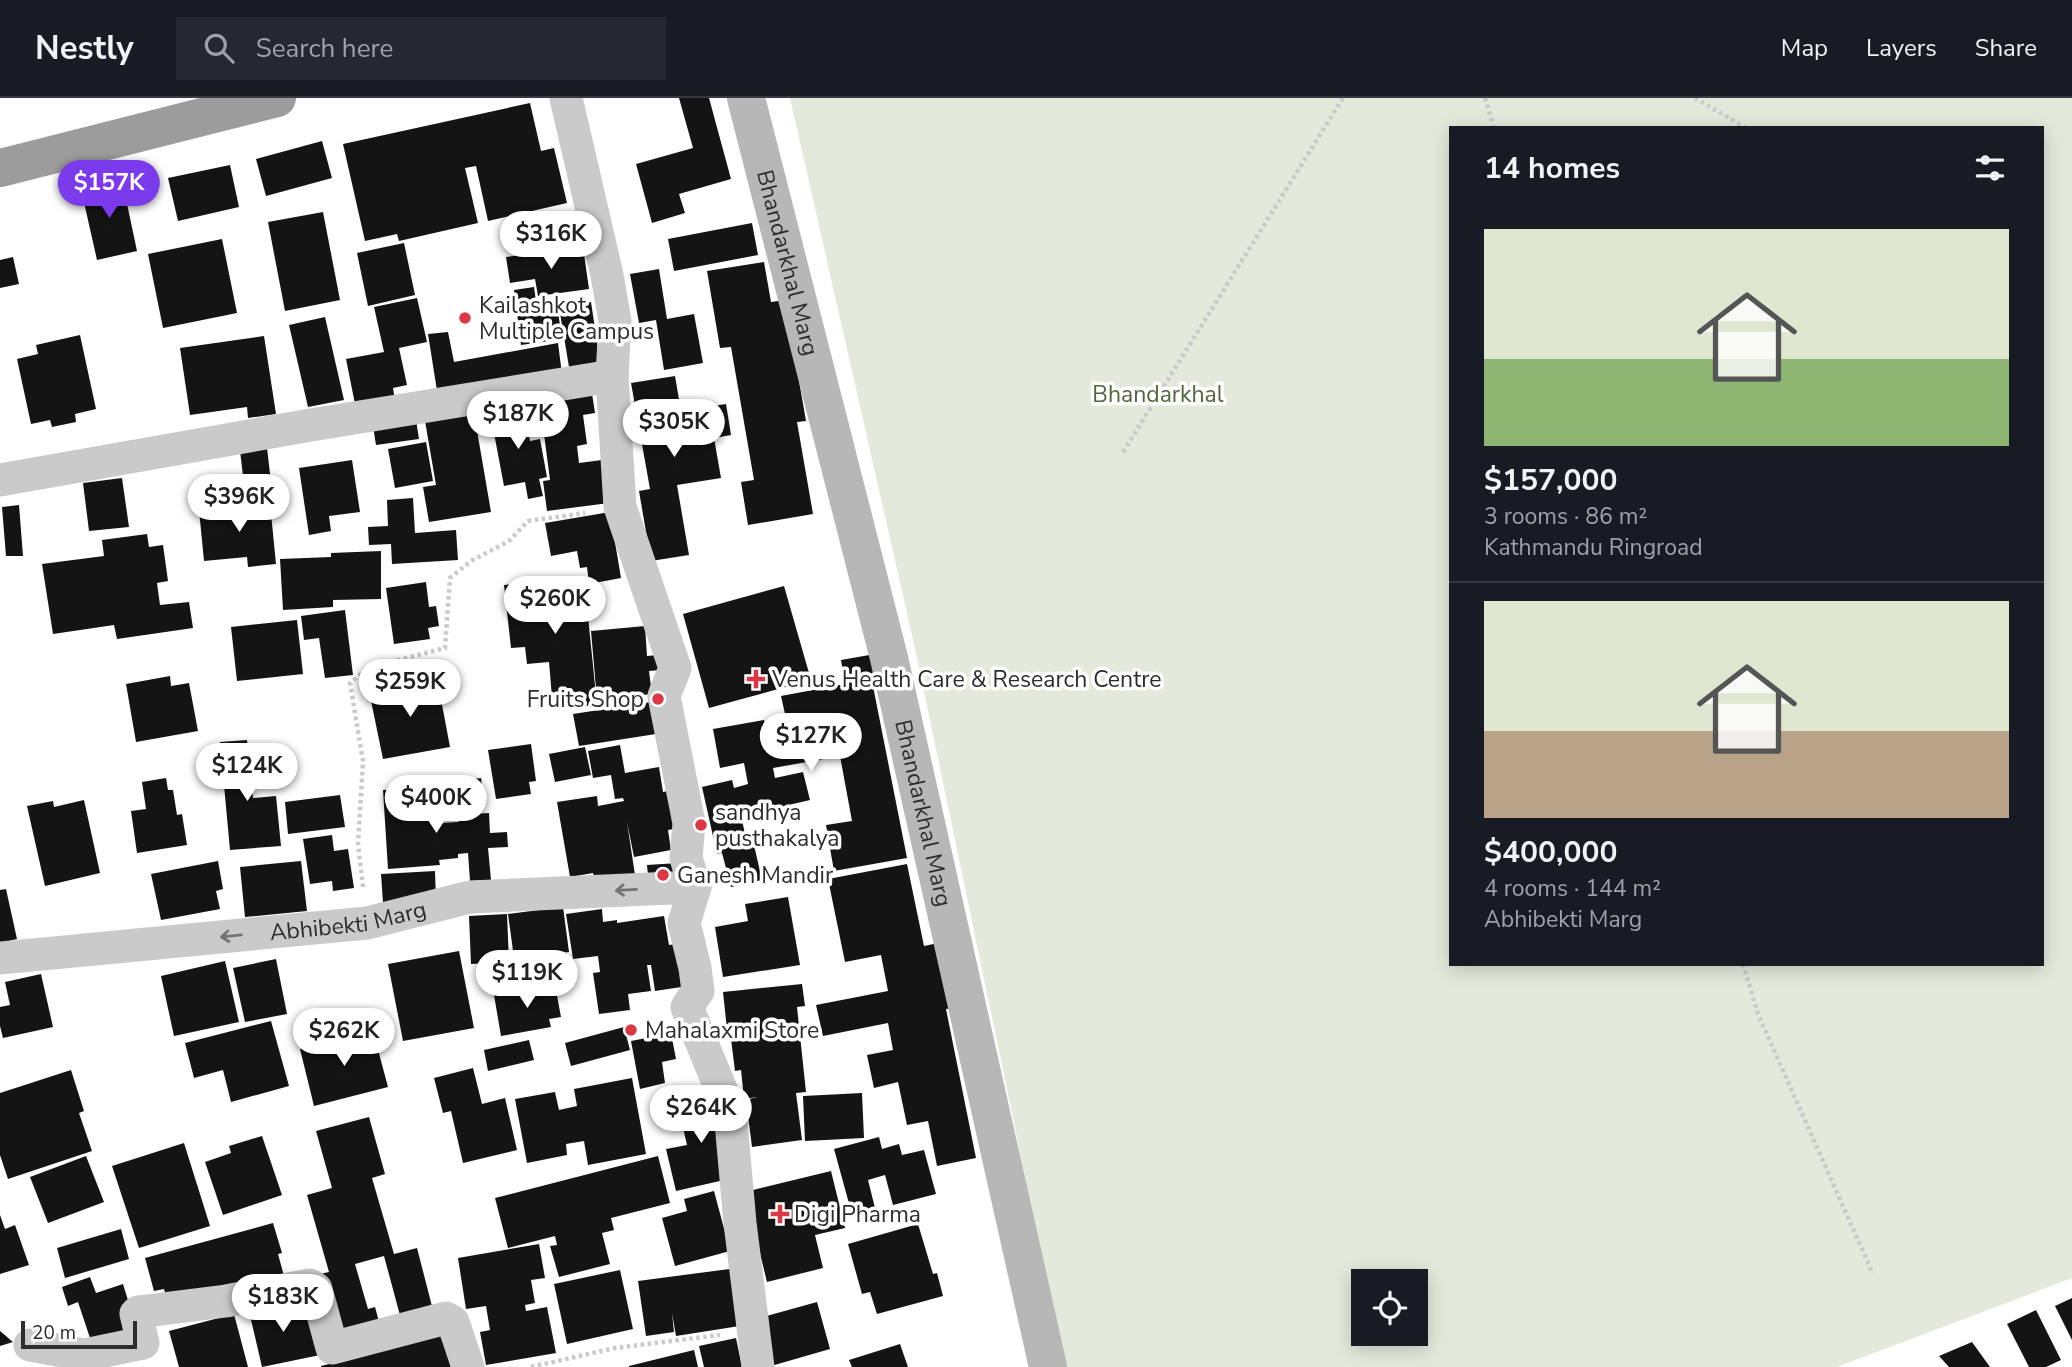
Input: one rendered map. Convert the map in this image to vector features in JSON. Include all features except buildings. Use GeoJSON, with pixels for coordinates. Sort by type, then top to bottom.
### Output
{"type":"FeatureCollection","features":[{"type":"Feature","properties":{"kind":"highway"},"geometry":{"type":"LineString","coordinates":[[0,168],[277,98]]}},
{"type":"Feature","properties":{"kind":"main road","name":"Bhandarkhal Marg"},"geometry":{"type":"LineString","coordinates":[[746,98],[889,658],[1048,1367]]}},
{"type":"Feature","properties":{"kind":"street"},"geometry":{"type":"LineString","coordinates":[[566,98],[615,321],[612,376],[620,507],[675,668],[664,696],[689,824],[686,858],[695,887],[684,923],[698,991],[687,1007],[730,1111],[758,1367]]}},
{"type":"Feature","properties":{"kind":"street"},"geometry":{"type":"LineString","coordinates":[[0,480],[311,425],[612,376]]}},
{"type":"Feature","properties":{"kind":"street","name":"Abhibekti Marg"},"geometry":{"type":"LineString","coordinates":[[0,958],[367,923],[470,897],[695,887]]}},
{"type":"Feature","properties":{"kind":"street"},"geometry":{"type":"LineString","coordinates":[[30,1345],[85,1355],[143,1343],[136,1314],[138,1312],[226,1301],[310,1285],[316,1289],[332,1348],[446,1318],[453,1322],[468,1367]]}},
{"type":"Feature","properties":{"kind":"path"},"geometry":{"type":"LineString","coordinates":[[1123,452],[1343,98]]}},
{"type":"Feature","properties":{"kind":"path"},"geometry":{"type":"LineString","coordinates":[[1485,98],[1493,126]]}},
{"type":"Feature","properties":{"kind":"path"},"geometry":{"type":"LineString","coordinates":[[1695,98],[1743,126]]}},
{"type":"Feature","properties":{"kind":"path"},"geometry":{"type":"LineString","coordinates":[[367,923],[358,845],[363,761],[350,683],[368,668],[445,648],[450,578],[471,561],[509,541],[528,521],[620,507]]}},
{"type":"Feature","properties":{"kind":"path"},"geometry":{"type":"LineString","coordinates":[[1744,966],[1758,1014],[1873,1274]]}},
{"type":"Feature","properties":{"kind":"path"},"geometry":{"type":"LineString","coordinates":[[531,1367],[615,1348],[752,1330]]}},
{"type":"Feature","properties":{"kind":"green space","name":"Bhandarkhal"},"geometry":{"type":"Polygon","coordinates":[[[790,98],[2072,98],[2072,1278],[1837,1367],[1062,1367],[914,644],[790,98]]]}},
{"type":"Feature","properties":{"kind":"place","name":"Kailashkot Multiple Campus"},"geometry":{"type":"Point","coordinates":[465,318]}},
{"type":"Feature","properties":{"kind":"place","name":"Venus Health Care & Research Centre"},"geometry":{"type":"Point","coordinates":[756,679]}},
{"type":"Feature","properties":{"kind":"place","name":"Fruits Shop"},"geometry":{"type":"Point","coordinates":[658,699]}},
{"type":"Feature","properties":{"kind":"place","name":"sandhya pusthakalya"},"geometry":{"type":"Point","coordinates":[701,825]}},
{"type":"Feature","properties":{"kind":"place","name":"Ganesh Mandir"},"geometry":{"type":"Point","coordinates":[663,875]}},
{"type":"Feature","properties":{"kind":"place","name":"Mahalaxmi Store"},"geometry":{"type":"Point","coordinates":[631,1030]}},
{"type":"Feature","properties":{"kind":"place","name":"Digi Pharma"},"geometry":{"type":"Point","coordinates":[780,1214]}}]}
